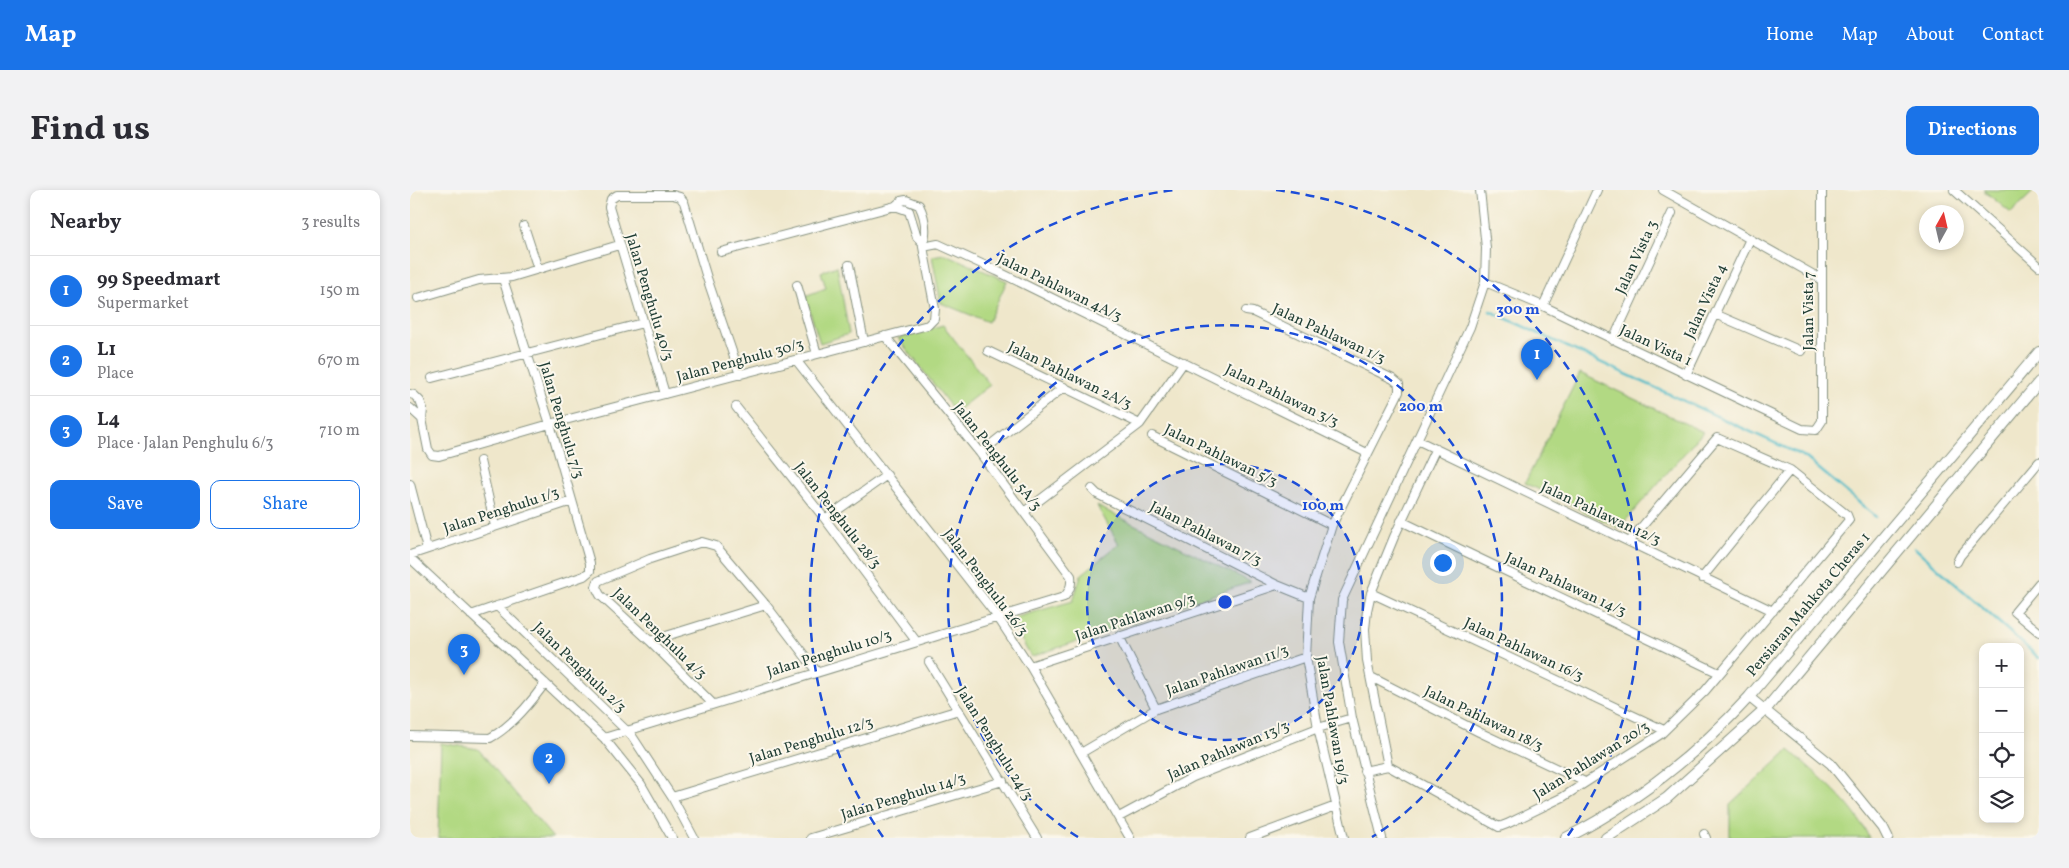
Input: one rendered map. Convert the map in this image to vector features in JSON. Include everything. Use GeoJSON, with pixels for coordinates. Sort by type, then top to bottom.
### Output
{"type":"FeatureCollection","features":[{"type":"Feature","properties":{"kind":"main road","name":"Persiaran Mahkota Cheras 1"},"geometry":{"type":"LineString","coordinates":[[1566,838],[1602,820],[1654,784],[1724,724],[1749,697],[2039,352]]}},
{"type":"Feature","properties":{"kind":"main road"},"geometry":{"type":"LineString","coordinates":[[1606,838],[1667,798],[1766,709],[2039,382]]}},
{"type":"Feature","properties":{"kind":"street"},"geometry":{"type":"LineString","coordinates":[[1382,838],[1352,718],[1339,642],[1342,600],[1470,327],[1485,282],[1486,248],[1480,190]]}},
{"type":"Feature","properties":{"kind":"street"},"geometry":{"type":"LineString","coordinates":[[1542,306],[1597,190]]}},
{"type":"Feature","properties":{"kind":"street"},"geometry":{"type":"LineString","coordinates":[[1663,190],[1821,278]]}},
{"type":"Feature","properties":{"kind":"street","name":"Jalan Vista 7"},"geometry":{"type":"LineString","coordinates":[[1816,430],[1822,422],[1822,190]]}},
{"type":"Feature","properties":{"kind":"street"},"geometry":{"type":"LineString","coordinates":[[1954,190],[2039,266]]}},
{"type":"Feature","properties":{"kind":"street","name":"Jalan Penghulu 40/3"},"geometry":{"type":"LineString","coordinates":[[665,394],[609,208],[611,199],[617,194],[673,195],[680,197],[684,202],[707,278],[740,374]]}},
{"type":"Feature","properties":{"kind":"street"},"geometry":{"type":"LineString","coordinates":[[721,252],[895,206],[901,201],[906,200],[919,205],[926,237],[923,244],[917,237],[909,211],[895,206]]}},
{"type":"Feature","properties":{"kind":"street","name":"Jalan Vista 3"},"geometry":{"type":"LineString","coordinates":[[1613,340],[1672,213]]}},
{"type":"Feature","properties":{"kind":"street"},"geometry":{"type":"LineString","coordinates":[[524,226],[538,269]]}},
{"type":"Feature","properties":{"kind":"street","name":"Jalan Vista 4"},"geometry":{"type":"LineString","coordinates":[[1686,374],[1750,239]]}},
{"type":"Feature","properties":{"kind":"street"},"geometry":{"type":"LineString","coordinates":[[418,298],[479,280],[503,278],[538,269],[619,244]]}},
{"type":"Feature","properties":{"kind":"street","name":"Jalan Penghulu 30/3"},"geometry":{"type":"LineString","coordinates":[[422,419],[428,449],[432,455],[439,456],[550,424],[928,325],[934,319],[935,309],[923,244]]}},
{"type":"Feature","properties":{"kind":"street","name":"Jalan Pahlawan 4A/3"},"geometry":{"type":"LineString","coordinates":[[923,244],[938,244],[1184,362]]}},
{"type":"Feature","properties":{"kind":"street"},"geometry":{"type":"LineString","coordinates":[[849,265],[864,342]]}},
{"type":"Feature","properties":{"kind":"street","name":"Jalan Penghulu 7/3"},"geometry":{"type":"LineString","coordinates":[[497,606],[584,576],[590,571],[590,563],[550,424],[503,278]]}},
{"type":"Feature","properties":{"kind":"street","name":"Jalan Vista 1"},"geometry":{"type":"LineString","coordinates":[[1485,282],[1542,306],[1802,429],[1816,430]]}},
{"type":"Feature","properties":{"kind":"street"},"geometry":{"type":"LineString","coordinates":[[797,285],[817,354]]}},
{"type":"Feature","properties":{"kind":"street","name":"Jalan Pahlawan 1/3"},"geometry":{"type":"LineString","coordinates":[[1246,311],[1253,312],[1393,379],[1399,384]]}},
{"type":"Feature","properties":{"kind":"street"},"geometry":{"type":"LineString","coordinates":[[1716,314],[1801,351]]}},
{"type":"Feature","properties":{"kind":"street"},"geometry":{"type":"LineString","coordinates":[[432,378],[643,323]]}},
{"type":"Feature","properties":{"kind":"street","name":"Jalan Penghulu 5A/3"},"geometry":{"type":"LineString","coordinates":[[886,336],[980,453],[1071,576],[1072,581],[1068,592],[1064,596]]}},
{"type":"Feature","properties":{"kind":"street","name":"Jalan Pahlawan 2A/3"},"geometry":{"type":"LineString","coordinates":[[988,351],[1140,424]]}},
{"type":"Feature","properties":{"kind":"street","name":"Jalan Penghulu 26/3"},"geometry":{"type":"LineString","coordinates":[[796,360],[997,616],[1030,666],[1130,838]]}},
{"type":"Feature","properties":{"kind":"street"},"geometry":{"type":"LineString","coordinates":[[1024,512],[1140,424],[1184,362]]}},
{"type":"Feature","properties":{"kind":"street","name":"Jalan Pahlawan 3/3"},"geometry":{"type":"LineString","coordinates":[[1184,362],[1367,453]]}},
{"type":"Feature","properties":{"kind":"street","name":"Jalan Pahlawan 19/3"},"geometry":{"type":"LineString","coordinates":[[1344,838],[1318,728],[1306,657],[1309,598],[1332,525],[1399,392],[1399,384]]}},
{"type":"Feature","properties":{"kind":"street"},"geometry":{"type":"LineString","coordinates":[[980,453],[1064,387]]}},
{"type":"Feature","properties":{"kind":"street"},"geometry":{"type":"LineString","coordinates":[[410,394],[420,401],[423,409],[422,419]]}},
{"type":"Feature","properties":{"kind":"street","name":"Jalan Penghulu 28/3"},"geometry":{"type":"LineString","coordinates":[[736,407],[825,519],[916,641]]}},
{"type":"Feature","properties":{"kind":"street"},"geometry":{"type":"LineString","coordinates":[[410,408],[422,419]]}},
{"type":"Feature","properties":{"kind":"street","name":"Jalan Pahlawan 5/3"},"geometry":{"type":"LineString","coordinates":[[1152,436],[1332,525]]}},
{"type":"Feature","properties":{"kind":"street"},"geometry":{"type":"LineString","coordinates":[[1629,542],[1717,438],[1790,470],[1702,578]]}},
{"type":"Feature","properties":{"kind":"street","name":"Jalan Pahlawan 12/3"},"geometry":{"type":"LineString","coordinates":[[1417,440],[1773,611]]}},
{"type":"Feature","properties":{"kind":"street"},"geometry":{"type":"LineString","coordinates":[[1364,771],[1388,766],[1366,661],[1365,629],[1371,593],[1401,521],[1435,450]]}},
{"type":"Feature","properties":{"kind":"street"},"geometry":{"type":"LineString","coordinates":[[480,461],[495,526]]}},
{"type":"Feature","properties":{"kind":"street"},"geometry":{"type":"LineString","coordinates":[[1957,562],[2039,462]]}},
{"type":"Feature","properties":{"kind":"street","name":"Jalan Pahlawan 20/3"},"geometry":{"type":"LineString","coordinates":[[1388,766],[1462,808],[1499,826],[1563,797],[1664,730],[1705,691],[1850,520],[1847,515],[1790,470]]}},
{"type":"Feature","properties":{"kind":"street"},"geometry":{"type":"LineString","coordinates":[[825,519],[887,475]]}},
{"type":"Feature","properties":{"kind":"street"},"geometry":{"type":"LineString","coordinates":[[410,484],[427,549]]}},
{"type":"Feature","properties":{"kind":"street","name":"Jalan Pahlawan 7/3"},"geometry":{"type":"LineString","coordinates":[[1092,489],[1097,494],[1277,585],[1309,598]]}},
{"type":"Feature","properties":{"kind":"street","name":"Jalan Penghulu 1/3"},"geometry":{"type":"LineString","coordinates":[[410,556],[572,501]]}},
{"type":"Feature","properties":{"kind":"street","name":"Jalan Pahlawan 14/3"},"geometry":{"type":"LineString","coordinates":[[1401,521],[1719,673]]}},
{"type":"Feature","properties":{"kind":"street","name":"Jalan Penghulu 4/3"},"geometry":{"type":"LineString","coordinates":[[710,701],[650,641],[600,595],[596,587],[598,581],[650,559],[702,542],[716,546],[766,605]]}},
{"type":"Feature","properties":{"kind":"street"},"geometry":{"type":"LineString","coordinates":[[410,556],[604,738],[641,784],[672,838]]}},
{"type":"Feature","properties":{"kind":"street"},"geometry":{"type":"LineString","coordinates":[[2039,583],[2015,612],[2039,632]]}},
{"type":"Feature","properties":{"kind":"street","name":"Jalan Pahlawan 9/3"},"geometry":{"type":"LineString","coordinates":[[1030,666],[1277,585]]}},
{"type":"Feature","properties":{"kind":"street","name":"Jalan Pahlawan 16/3"},"geometry":{"type":"LineString","coordinates":[[1371,593],[1664,730]]}},
{"type":"Feature","properties":{"kind":"street","name":"Jalan Penghulu 10/3"},"geometry":{"type":"LineString","coordinates":[[604,738],[710,701],[1064,596]]}},
{"type":"Feature","properties":{"kind":"street"},"geometry":{"type":"LineString","coordinates":[[650,641],[766,605],[816,670]]}},
{"type":"Feature","properties":{"kind":"street"},"geometry":{"type":"LineString","coordinates":[[471,615],[497,606]]}},
{"type":"Feature","properties":{"kind":"street","name":"Jalan Penghulu 2/3"},"geometry":{"type":"LineString","coordinates":[[497,606],[627,731],[642,749],[672,797],[694,838]]}},
{"type":"Feature","properties":{"kind":"street"},"geometry":{"type":"LineString","coordinates":[[1119,636],[1156,709]]}},
{"type":"Feature","properties":{"kind":"street","name":"Jalan Pahlawan 11/3"},"geometry":{"type":"LineString","coordinates":[[1081,753],[1156,709],[1306,657]]}},
{"type":"Feature","properties":{"kind":"street","name":"Jalan Penghulu 24/3"},"geometry":{"type":"LineString","coordinates":[[929,662],[1037,838]]}},
{"type":"Feature","properties":{"kind":"street","name":"Jalan Pahlawan 18/3"},"geometry":{"type":"LineString","coordinates":[[1371,678],[1585,782]]}},
{"type":"Feature","properties":{"kind":"street"},"geometry":{"type":"LineString","coordinates":[[410,736],[490,738],[501,732],[532,702],[545,683]]}},
{"type":"Feature","properties":{"kind":"street"},"geometry":{"type":"LineString","coordinates":[[1749,697],[1831,764],[1883,828],[1888,838]]}},
{"type":"Feature","properties":{"kind":"street","name":"Jalan Penghulu 12/3"},"geometry":{"type":"LineString","coordinates":[[672,797],[959,710]]}},
{"type":"Feature","properties":{"kind":"street","name":"Jalan Pahlawan 13/3"},"geometry":{"type":"LineString","coordinates":[[1119,817],[1193,776],[1318,728],[1352,718]]}},
{"type":"Feature","properties":{"kind":"street","name":"Jalan Penghulu 14/3"},"geometry":{"type":"LineString","coordinates":[[811,838],[1003,781]]}},
{"type":"Feature","properties":{"kind":"street"},"geometry":{"type":"LineString","coordinates":[[1250,838],[1336,806]]}},
{"type":"Feature","properties":{"kind":"green space"},"geometry":{"type":"Polygon","coordinates":[[[1983,190],[2035,190],[2011,213],[1983,190]]]}},
{"type":"Feature","properties":{"kind":"green space"},"geometry":{"type":"Polygon","coordinates":[[[945,254],[1007,281],[988,322],[941,303],[932,256],[945,254]]]}},
{"type":"Feature","properties":{"kind":"green space"},"geometry":{"type":"Polygon","coordinates":[[[837,266],[849,334],[820,343],[805,296],[826,288],[821,272],[837,266]]]}},
{"type":"Feature","properties":{"kind":"green space"},"geometry":{"type":"Polygon","coordinates":[[[943,325],[990,385],[955,412],[898,338],[943,325]]]}},
{"type":"Feature","properties":{"kind":"green space"},"geometry":{"type":"Polygon","coordinates":[[[1580,373],[1703,432],[1619,528],[1525,483],[1580,373]]]}},
{"type":"Feature","properties":{"kind":"green space"},"geometry":{"type":"Polygon","coordinates":[[[1097,506],[1251,582],[1031,657],[1010,619],[1073,601],[1081,575],[1119,544],[1097,506]]]}},
{"type":"Feature","properties":{"kind":"green space"},"geometry":{"type":"Polygon","coordinates":[[[441,743],[478,749],[553,838],[438,838],[441,743]]]}},
{"type":"Feature","properties":{"kind":"green space"},"geometry":{"type":"Polygon","coordinates":[[[1789,750],[1845,802],[1863,826],[1869,838],[1730,838],[1730,805],[1789,750]]]}},
{"type":"Feature","properties":{"kind":"waterway"},"geometry":{"type":"LineString","coordinates":[[1490,311],[1805,457],[1876,517]]}},
{"type":"Feature","properties":{"kind":"waterway"},"geometry":{"type":"LineString","coordinates":[[1915,548],[2039,658]]}},
{"type":"Feature","properties":{"kind":"place","name":"99 Speedmart"},"geometry":{"type":"Point","coordinates":[1537,380]}},
{"type":"Feature","properties":{"kind":"place","name":"L4"},"geometry":{"type":"Point","coordinates":[464,675]}},
{"type":"Feature","properties":{"kind":"place","name":"L1"},"geometry":{"type":"Point","coordinates":[549,784]}}]}
